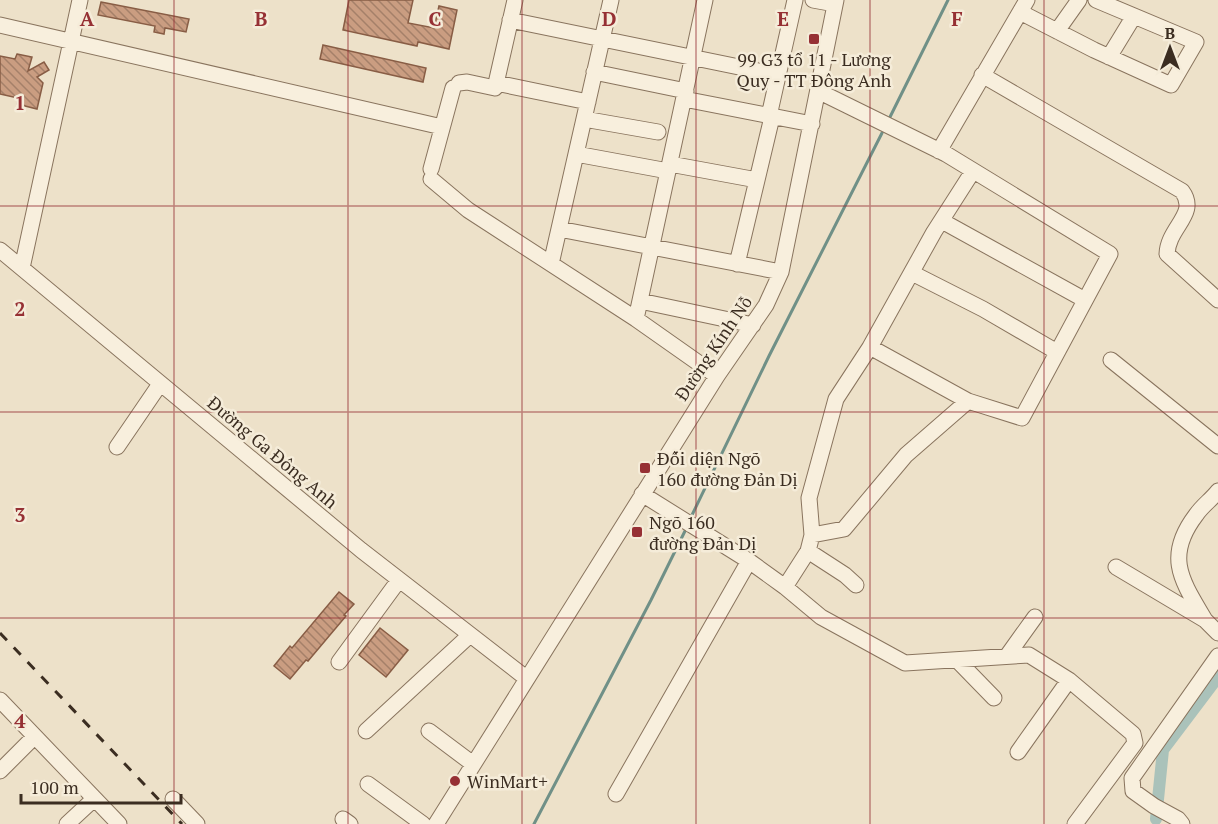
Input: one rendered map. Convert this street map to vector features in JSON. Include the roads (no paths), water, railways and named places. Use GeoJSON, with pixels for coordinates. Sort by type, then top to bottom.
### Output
{"type":"FeatureCollection","features":[{"type":"Feature","properties":{"kind":"street"},"geometry":{"type":"LineString","coordinates":[[22,268],[80,0]]}},
{"type":"Feature","properties":{"kind":"street"},"geometry":{"type":"LineString","coordinates":[[515,0],[495,88],[467,82],[456,86],[442,127],[431,174],[468,210],[636,319],[717,376]]}},
{"type":"Feature","properties":{"kind":"street"},"geometry":{"type":"LineString","coordinates":[[551,264],[611,0]]}},
{"type":"Feature","properties":{"kind":"street"},"geometry":{"type":"LineString","coordinates":[[636,319],[705,0]]}},
{"type":"Feature","properties":{"kind":"street"},"geometry":{"type":"LineString","coordinates":[[737,264],[795,0]]}},
{"type":"Feature","properties":{"kind":"street"},"geometry":{"type":"LineString","coordinates":[[813,0],[836,2]]}},
{"type":"Feature","properties":{"kind":"street"},"geometry":{"type":"LineString","coordinates":[[1057,31],[1079,0]]}},
{"type":"Feature","properties":{"kind":"street"},"geometry":{"type":"LineString","coordinates":[[939,151],[1023,6],[1057,31],[1172,85],[1197,42],[1096,0]]}},
{"type":"Feature","properties":{"kind":"street","name":"Đường Kính Nỗ"},"geometry":{"type":"LineString","coordinates":[[436,824],[717,376],[766,305],[780,272],[836,2]]}},
{"type":"Feature","properties":{"kind":"street"},"geometry":{"type":"LineString","coordinates":[[1109,57],[1134,16]]}},
{"type":"Feature","properties":{"kind":"street"},"geometry":{"type":"LineString","coordinates":[[510,20],[778,75]]}},
{"type":"Feature","properties":{"kind":"street"},"geometry":{"type":"LineString","coordinates":[[0,26],[442,127]]}},
{"type":"Feature","properties":{"kind":"street"},"geometry":{"type":"LineString","coordinates":[[594,72],[812,124]]}},
{"type":"Feature","properties":{"kind":"street"},"geometry":{"type":"LineString","coordinates":[[982,75],[1182,191],[1188,199],[1188,208],[1167,243],[1167,254],[1218,300]]}},
{"type":"Feature","properties":{"kind":"street"},"geometry":{"type":"LineString","coordinates":[[496,82],[588,102]]}},
{"type":"Feature","properties":{"kind":"street"},"geometry":{"type":"LineString","coordinates":[[818,91],[939,151],[1110,254],[1022,418],[968,401],[870,347]]}},
{"type":"Feature","properties":{"kind":"street"},"geometry":{"type":"LineString","coordinates":[[584,119],[658,132]]}},
{"type":"Feature","properties":{"kind":"street"},"geometry":{"type":"LineString","coordinates":[[576,154],[757,180]]}},
{"type":"Feature","properties":{"kind":"street"},"geometry":{"type":"LineString","coordinates":[[785,586],[808,551],[812,535],[809,498],[836,399],[870,347],[973,171]]}},
{"type":"Feature","properties":{"kind":"street"},"geometry":{"type":"LineString","coordinates":[[942,221],[1085,300]]}},
{"type":"Feature","properties":{"kind":"street"},"geometry":{"type":"LineString","coordinates":[[559,230],[780,272]]}},
{"type":"Feature","properties":{"kind":"street","name":"Đường Ga Đông Anh"},"geometry":{"type":"LineString","coordinates":[[0,250],[399,580],[526,678]]}},
{"type":"Feature","properties":{"kind":"street"},"geometry":{"type":"LineString","coordinates":[[912,273],[983,309],[1057,352]]}},
{"type":"Feature","properties":{"kind":"street"},"geometry":{"type":"LineString","coordinates":[[640,301],[753,325]]}},
{"type":"Feature","properties":{"kind":"street"},"geometry":{"type":"LineString","coordinates":[[1111,360],[1218,446]]}},
{"type":"Feature","properties":{"kind":"street"},"geometry":{"type":"LineString","coordinates":[[117,447],[160,384]]}},
{"type":"Feature","properties":{"kind":"street"},"geometry":{"type":"LineString","coordinates":[[812,535],[844,529],[906,455],[968,401]]}},
{"type":"Feature","properties":{"kind":"street"},"geometry":{"type":"LineString","coordinates":[[1218,491],[1196,514],[1184,533],[1177,555],[1182,582],[1205,620],[1218,633]]}},
{"type":"Feature","properties":{"kind":"street"},"geometry":{"type":"LineString","coordinates":[[642,494],[749,561],[785,586],[821,617],[905,663],[1029,655],[1069,680],[1135,738],[1135,743],[1076,824]]}},
{"type":"Feature","properties":{"kind":"street"},"geometry":{"type":"LineString","coordinates":[[808,551],[845,575],[856,585]]}},
{"type":"Feature","properties":{"kind":"street"},"geometry":{"type":"LineString","coordinates":[[616,794],[749,561]]}},
{"type":"Feature","properties":{"kind":"street"},"geometry":{"type":"LineString","coordinates":[[1116,567],[1205,620]]}},
{"type":"Feature","properties":{"kind":"street"},"geometry":{"type":"LineString","coordinates":[[339,662],[399,580]]}},
{"type":"Feature","properties":{"kind":"street"},"geometry":{"type":"LineString","coordinates":[[1007,656],[1035,617]]}},
{"type":"Feature","properties":{"kind":"street"},"geometry":{"type":"LineString","coordinates":[[366,731],[470,635]]}},
{"type":"Feature","properties":{"kind":"street"},"geometry":{"type":"LineString","coordinates":[[1182,824],[1178,819],[1157,808],[1133,790],[1132,778],[1218,656]]}},
{"type":"Feature","properties":{"kind":"street"},"geometry":{"type":"LineString","coordinates":[[957,660],[994,698]]}},
{"type":"Feature","properties":{"kind":"street"},"geometry":{"type":"LineString","coordinates":[[1018,752],[1069,680]]}},
{"type":"Feature","properties":{"kind":"street"},"geometry":{"type":"LineString","coordinates":[[0,700],[119,824]]}},
{"type":"Feature","properties":{"kind":"street"},"geometry":{"type":"LineString","coordinates":[[429,731],[473,764]]}},
{"type":"Feature","properties":{"kind":"street"},"geometry":{"type":"LineString","coordinates":[[0,771],[34,737]]}},
{"type":"Feature","properties":{"kind":"street"},"geometry":{"type":"LineString","coordinates":[[368,784],[423,824]]}},
{"type":"Feature","properties":{"kind":"street"},"geometry":{"type":"LineString","coordinates":[[68,824],[93,798]]}},
{"type":"Feature","properties":{"kind":"street"},"geometry":{"type":"LineString","coordinates":[[173,799],[197,824]]}},
{"type":"Feature","properties":{"kind":"waterway"},"geometry":{"type":"LineString","coordinates":[[890,117],[948,0]]}},
{"type":"Feature","properties":{"kind":"waterway"},"geometry":{"type":"LineString","coordinates":[[692,515],[769,356],[882,133]]}},
{"type":"Feature","properties":{"kind":"waterway"},"geometry":{"type":"LineString","coordinates":[[534,824],[685,531]]}},
{"type":"Feature","properties":{"kind":"waterway"},"geometry":{"type":"LineString","coordinates":[[1156,819],[1163,750],[1218,677]]}},
{"type":"Feature","properties":{"kind":"railway"},"geometry":{"type":"LineString","coordinates":[[0,633],[182,824]]}},
{"type":"Feature","properties":{"kind":"place","name":"99 G3 tổ 11 - Lương Quy - TT Đông Anh"},"geometry":{"type":"Point","coordinates":[814,39]}},
{"type":"Feature","properties":{"kind":"place","name":"Đối diện Ngõ 160 đường Đản Dị"},"geometry":{"type":"Point","coordinates":[645,468]}},
{"type":"Feature","properties":{"kind":"place","name":"Ngõ 160 đường Đản Dị"},"geometry":{"type":"Point","coordinates":[637,532]}},
{"type":"Feature","properties":{"kind":"place","name":"WinMart+"},"geometry":{"type":"Point","coordinates":[455,781]}}]}
